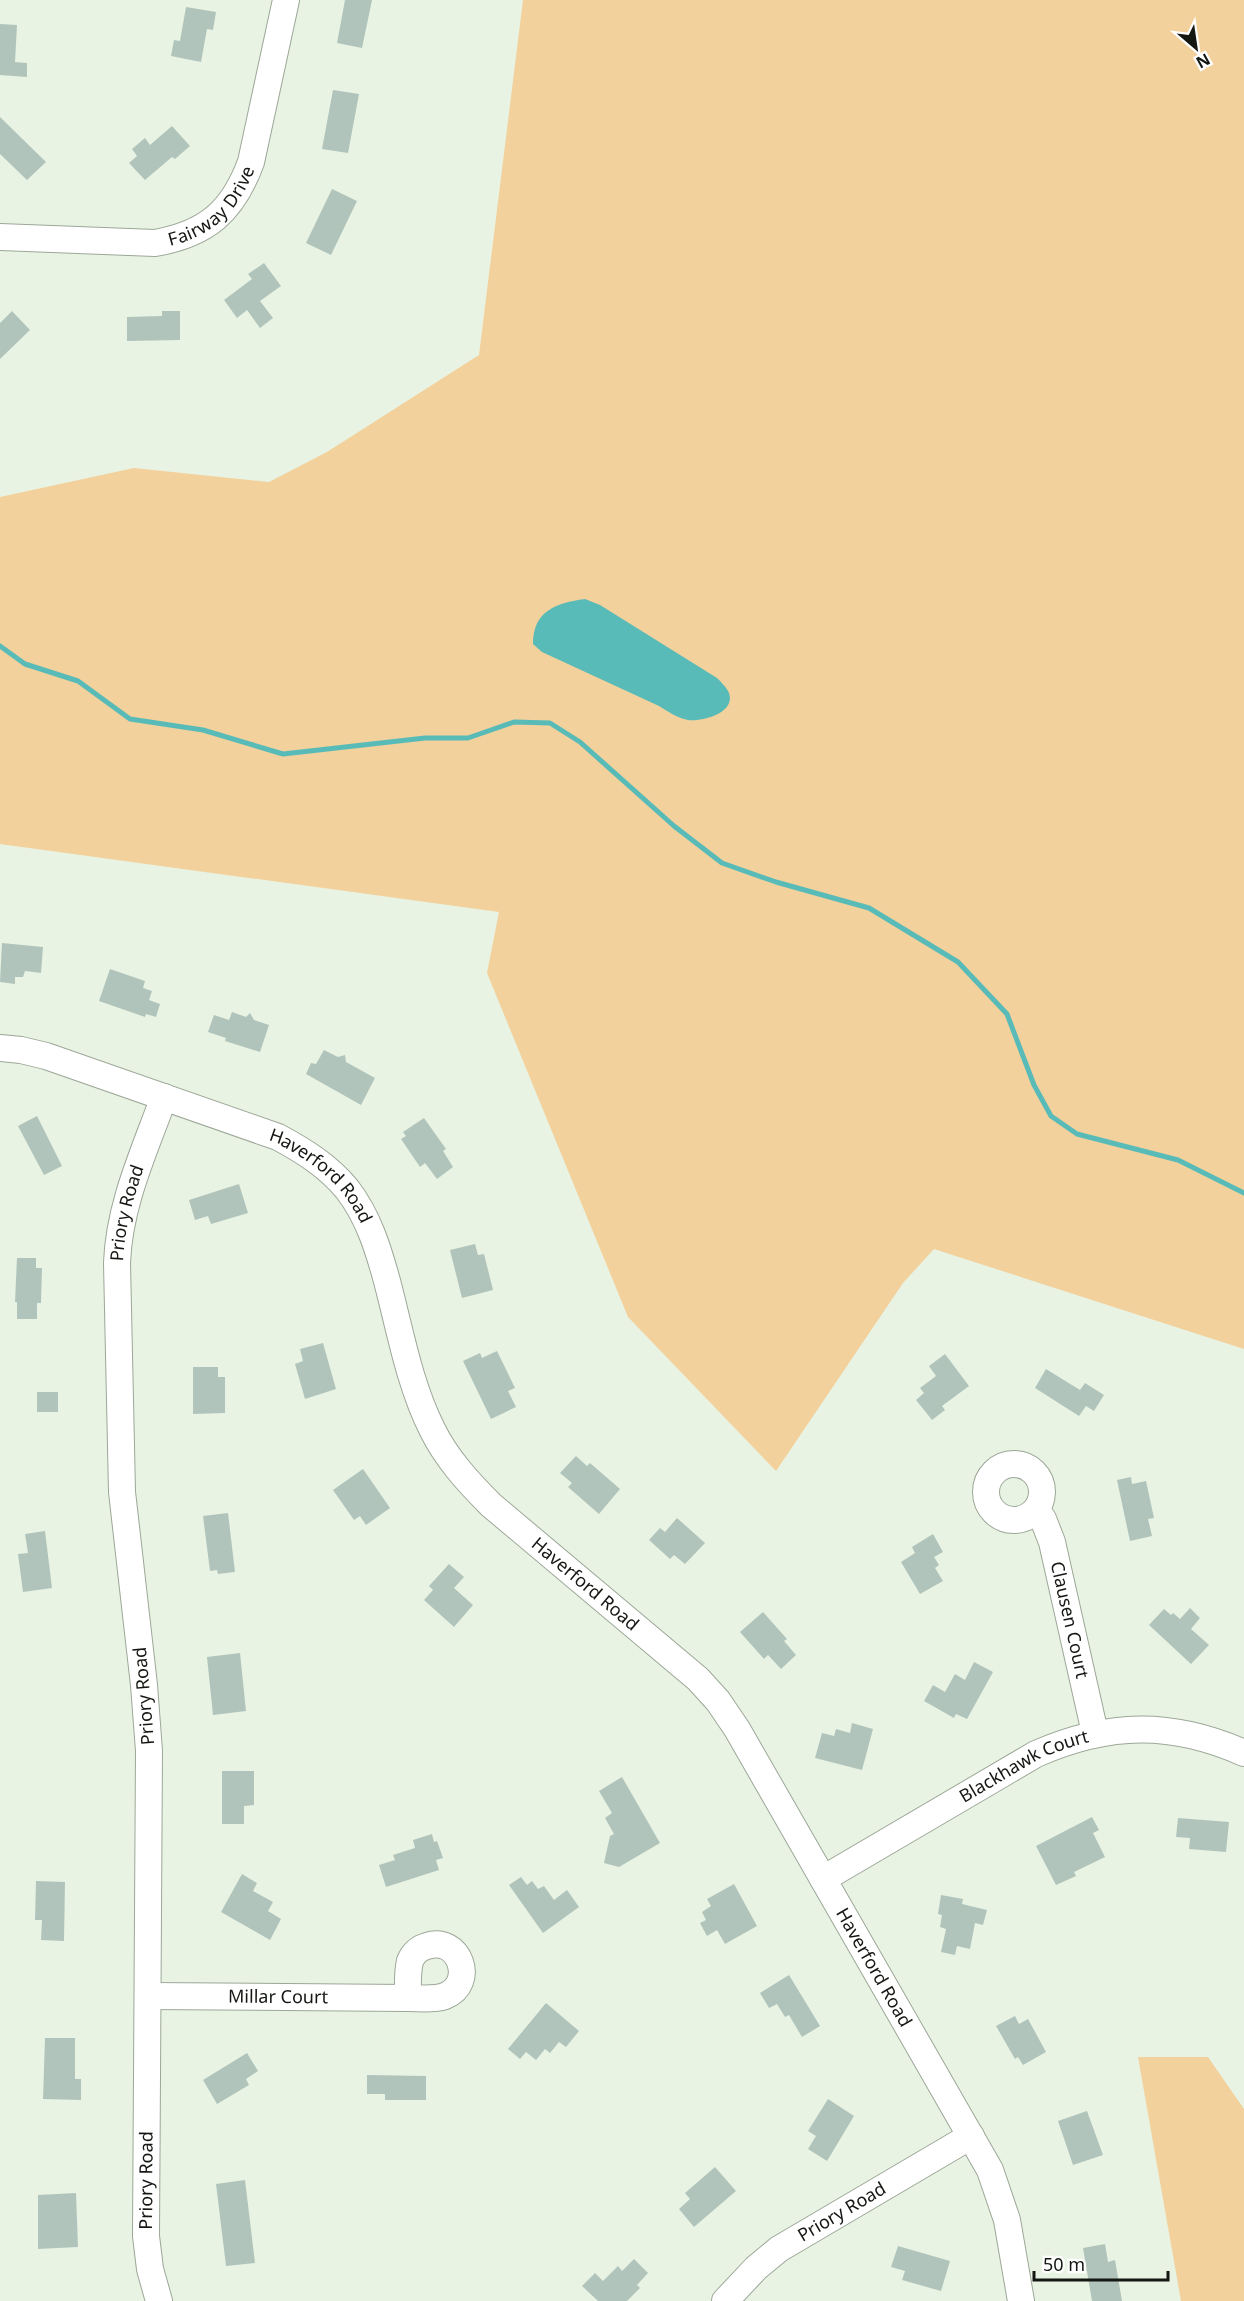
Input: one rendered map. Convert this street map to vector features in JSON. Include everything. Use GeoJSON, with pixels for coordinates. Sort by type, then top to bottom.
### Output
{"type":"FeatureCollection","features":[{"type":"Feature","properties":{"kind":"street","name":"Fairway Drive"},"geometry":{"type":"LineString","coordinates":[[0,237],[155,243],[187,235],[216,219],[244,183],[251,162],[286,0]]}},
{"type":"Feature","properties":{"kind":"street","name":"Haverford Road"},"geometry":{"type":"LineString","coordinates":[[0,1048],[46,1056],[278,1137],[311,1156],[347,1189],[375,1240],[419,1398],[432,1430],[448,1456],[466,1480],[490,1505],[515,1523],[681,1665],[711,1694],[737,1729],[990,2170],[1002,2202],[1021,2301]]}},
{"type":"Feature","properties":{"kind":"street","name":"Priory Road"},"geometry":{"type":"LineString","coordinates":[[159,2301],[150,2269],[146,2236],[149,1751],[144,1685],[122,1492],[118,1245],[123,1210],[164,1097]]}},
{"type":"Feature","properties":{"kind":"street","name":"Clausen Court"},"geometry":{"type":"LineString","coordinates":[[1036,1510],[1043,1519],[1052,1542],[1095,1733]]}},
{"type":"Feature","properties":{"kind":"street","name":"Blackhawk Court"},"geometry":{"type":"LineString","coordinates":[[823,1879],[1036,1754],[1064,1742],[1095,1733],[1131,1728],[1160,1729],[1186,1732],[1215,1740],[1244,1753]]}},
{"type":"Feature","properties":{"kind":"street","name":"Millar Court"},"geometry":{"type":"LineString","coordinates":[[148,1996],[408,1998]]}},
{"type":"Feature","properties":{"kind":"street","name":"Priory Road"},"geometry":{"type":"LineString","coordinates":[[725,2301],[756,2268],[779,2249],[971,2136]]}},
{"type":"Feature","properties":{"kind":"shaded area"},"geometry":{"type":"Polygon","coordinates":[[[523,0],[1244,0],[1244,1349],[934,1249],[903,1283],[776,1471],[628,1317],[487,973],[499,912],[0,844],[0,497],[134,468],[269,482],[327,452],[479,355],[523,0]]]}},
{"type":"Feature","properties":{"kind":"shaded area"},"geometry":{"type":"Polygon","coordinates":[[[1138,2057],[1208,2057],[1244,2109],[1244,2301],[1181,2301],[1138,2057]]]}},
{"type":"Feature","properties":{"kind":"water"},"geometry":{"type":"Polygon","coordinates":[[[585,599],[600,605],[717,678],[729,693],[728,706],[709,718],[684,719],[542,652],[533,644],[534,633],[542,616],[556,606],[585,599]]]}},
{"type":"Feature","properties":{"kind":"building"},"geometry":{"type":"Polygon","coordinates":[[[345,0],[372,0],[362,48],[337,43],[345,0]]]}},
{"type":"Feature","properties":{"kind":"building"},"geometry":{"type":"Polygon","coordinates":[[[186,7],[216,12],[213,30],[207,29],[201,62],[171,56],[174,40],[180,41],[186,7]]]}},
{"type":"Feature","properties":{"kind":"building"},"geometry":{"type":"Polygon","coordinates":[[[0,24],[17,25],[15,62],[27,63],[27,77],[0,75],[0,24]]]}},
{"type":"Feature","properties":{"kind":"building"},"geometry":{"type":"Polygon","coordinates":[[[333,90],[359,94],[348,153],[322,149],[333,90]]]}},
{"type":"Feature","properties":{"kind":"building"},"geometry":{"type":"Polygon","coordinates":[[[0,117],[46,162],[27,180],[0,154],[0,117]]]}},
{"type":"Feature","properties":{"kind":"building"},"geometry":{"type":"Polygon","coordinates":[[[172,126],[190,146],[175,159],[172,157],[145,180],[129,163],[137,156],[132,149],[145,138],[150,145],[172,126]]]}},
{"type":"Feature","properties":{"kind":"building"},"geometry":{"type":"Polygon","coordinates":[[[332,189],[357,201],[331,255],[306,243],[332,189]]]}},
{"type":"Feature","properties":{"kind":"building"},"geometry":{"type":"Polygon","coordinates":[[[264,263],[281,286],[260,301],[273,318],[260,328],[247,310],[237,318],[224,300],[252,279],[248,274],[264,263]]]}},
{"type":"Feature","properties":{"kind":"building"},"geometry":{"type":"Polygon","coordinates":[[[12,311],[30,330],[0,359],[0,323],[12,311]]]}},
{"type":"Feature","properties":{"kind":"building"},"geometry":{"type":"Polygon","coordinates":[[[162,311],[180,311],[180,340],[127,341],[127,317],[162,316],[162,311]]]}},
{"type":"Feature","properties":{"kind":"building"},"geometry":{"type":"Polygon","coordinates":[[[2,943],[43,947],[41,973],[25,971],[23,977],[15,977],[15,984],[0,982],[2,943]]]}},
{"type":"Feature","properties":{"kind":"building"},"geometry":{"type":"Polygon","coordinates":[[[110,969],[145,981],[143,988],[152,991],[149,1000],[160,1004],[156,1017],[146,1014],[145,1017],[99,1001],[110,969]]]}},
{"type":"Feature","properties":{"kind":"building"},"geometry":{"type":"Polygon","coordinates":[[[232,1012],[246,1017],[250,1013],[254,1020],[269,1025],[260,1052],[225,1041],[226,1038],[208,1032],[214,1015],[229,1020],[232,1012]]]}},
{"type":"Feature","properties":{"kind":"building"},"geometry":{"type":"Polygon","coordinates":[[[324,1050],[338,1057],[345,1055],[346,1062],[375,1078],[361,1105],[306,1074],[311,1063],[316,1064],[324,1050]]]}},
{"type":"Feature","properties":{"kind":"building"},"geometry":{"type":"Polygon","coordinates":[[[37,1116],[62,1166],[44,1175],[18,1126],[37,1116]]]}},
{"type":"Feature","properties":{"kind":"building"},"geometry":{"type":"Polygon","coordinates":[[[424,1118],[446,1149],[443,1151],[453,1167],[437,1179],[425,1163],[420,1167],[401,1139],[406,1136],[403,1132],[424,1118]]]}},
{"type":"Feature","properties":{"kind":"building"},"geometry":{"type":"Polygon","coordinates":[[[239,1184],[248,1213],[211,1224],[208,1216],[195,1220],[189,1200],[239,1184]]]}},
{"type":"Feature","properties":{"kind":"building"},"geometry":{"type":"Polygon","coordinates":[[[475,1244],[478,1255],[484,1254],[493,1290],[462,1298],[450,1250],[475,1244]]]}},
{"type":"Feature","properties":{"kind":"building"},"geometry":{"type":"Polygon","coordinates":[[[17,1258],[36,1258],[36,1268],[42,1268],[41,1303],[37,1303],[37,1319],[17,1319],[17,1302],[15,1302],[17,1258]]]}},
{"type":"Feature","properties":{"kind":"building"},"geometry":{"type":"Polygon","coordinates":[[[323,1343],[336,1389],[305,1399],[295,1364],[303,1361],[300,1349],[323,1343]]]}},
{"type":"Feature","properties":{"kind":"building"},"geometry":{"type":"Polygon","coordinates":[[[497,1351],[515,1388],[508,1391],[516,1407],[491,1419],[463,1361],[480,1353],[482,1358],[497,1351]]]}},
{"type":"Feature","properties":{"kind":"building"},"geometry":{"type":"Polygon","coordinates":[[[945,1354],[969,1386],[942,1406],[945,1410],[932,1420],[916,1400],[924,1393],[920,1388],[936,1376],[929,1366],[945,1354]]]}},
{"type":"Feature","properties":{"kind":"building"},"geometry":{"type":"Polygon","coordinates":[[[193,1367],[218,1367],[218,1377],[225,1377],[225,1413],[193,1414],[193,1367]]]}},
{"type":"Feature","properties":{"kind":"building"},"geometry":{"type":"Polygon","coordinates":[[[1046,1369],[1080,1390],[1085,1383],[1104,1395],[1094,1411],[1086,1406],[1079,1416],[1035,1388],[1046,1369]]]}},
{"type":"Feature","properties":{"kind":"building"},"geometry":{"type":"Polygon","coordinates":[[[37,1392],[58,1392],[58,1412],[37,1412],[37,1392]]]}},
{"type":"Feature","properties":{"kind":"building"},"geometry":{"type":"Polygon","coordinates":[[[576,1456],[587,1466],[590,1463],[620,1489],[599,1514],[568,1487],[572,1483],[560,1473],[576,1456]]]}},
{"type":"Feature","properties":{"kind":"building"},"geometry":{"type":"Polygon","coordinates":[[[363,1469],[390,1508],[366,1525],[360,1516],[354,1520],[333,1490],[363,1469]]]}},
{"type":"Feature","properties":{"kind":"building"},"geometry":{"type":"Polygon","coordinates":[[[1131,1477],[1132,1484],[1146,1481],[1154,1518],[1148,1519],[1152,1536],[1130,1541],[1117,1480],[1131,1477]]]}},
{"type":"Feature","properties":{"kind":"building"},"geometry":{"type":"Polygon","coordinates":[[[228,1513],[235,1572],[218,1574],[217,1570],[210,1571],[203,1516],[228,1513]]]}},
{"type":"Feature","properties":{"kind":"building"},"geometry":{"type":"Polygon","coordinates":[[[677,1518],[705,1543],[685,1564],[674,1555],[670,1559],[649,1540],[660,1528],[665,1532],[677,1518]]]}},
{"type":"Feature","properties":{"kind":"building"},"geometry":{"type":"Polygon","coordinates":[[[45,1531],[52,1588],[23,1592],[18,1554],[28,1553],[25,1534],[45,1531]]]}},
{"type":"Feature","properties":{"kind":"building"},"geometry":{"type":"Polygon","coordinates":[[[933,1534],[943,1552],[934,1557],[939,1565],[935,1568],[943,1581],[920,1594],[901,1562],[915,1553],[912,1547],[933,1534]]]}},
{"type":"Feature","properties":{"kind":"building"},"geometry":{"type":"Polygon","coordinates":[[[449,1564],[464,1577],[454,1588],[473,1605],[454,1627],[424,1600],[433,1590],[429,1586],[449,1564]]]}},
{"type":"Feature","properties":{"kind":"building"},"geometry":{"type":"Polygon","coordinates":[[[1190,1608],[1200,1618],[1191,1629],[1209,1645],[1191,1664],[1149,1625],[1164,1609],[1180,1619],[1190,1608]]]}},
{"type":"Feature","properties":{"kind":"building"},"geometry":{"type":"Polygon","coordinates":[[[763,1612],[787,1639],[784,1641],[796,1655],[781,1669],[768,1655],[764,1659],[740,1632],[763,1612]]]}},
{"type":"Feature","properties":{"kind":"building"},"geometry":{"type":"Polygon","coordinates":[[[240,1653],[246,1711],[213,1715],[207,1657],[240,1653]]]}},
{"type":"Feature","properties":{"kind":"building"},"geometry":{"type":"Polygon","coordinates":[[[974,1662],[993,1672],[967,1719],[956,1714],[954,1718],[924,1701],[933,1685],[945,1692],[955,1674],[965,1680],[974,1662]]]}},
{"type":"Feature","properties":{"kind":"building"},"geometry":{"type":"Polygon","coordinates":[[[852,1723],[873,1729],[862,1770],[815,1758],[822,1733],[834,1736],[836,1729],[850,1733],[852,1723]]]}},
{"type":"Feature","properties":{"kind":"building"},"geometry":{"type":"Polygon","coordinates":[[[222,1771],[254,1771],[254,1805],[244,1806],[244,1824],[222,1824],[222,1771]]]}},
{"type":"Feature","properties":{"kind":"building"},"geometry":{"type":"Polygon","coordinates":[[[622,1777],[660,1843],[619,1867],[604,1863],[610,1836],[614,1834],[605,1818],[612,1813],[599,1791],[622,1777]]]}},
{"type":"Feature","properties":{"kind":"building"},"geometry":{"type":"Polygon","coordinates":[[[1092,1817],[1099,1830],[1093,1833],[1105,1857],[1074,1872],[1076,1876],[1056,1885],[1036,1846],[1092,1817]]]}},
{"type":"Feature","properties":{"kind":"building"},"geometry":{"type":"Polygon","coordinates":[[[1178,1818],[1229,1822],[1226,1852],[1189,1849],[1190,1838],[1176,1837],[1178,1818]]]}},
{"type":"Feature","properties":{"kind":"building"},"geometry":{"type":"Polygon","coordinates":[[[432,1834],[443,1858],[436,1860],[439,1870],[386,1887],[379,1865],[395,1860],[393,1855],[415,1848],[413,1840],[432,1834]]]}},
{"type":"Feature","properties":{"kind":"building"},"geometry":{"type":"Polygon","coordinates":[[[242,1874],[257,1883],[253,1891],[273,1902],[268,1911],[281,1919],[270,1940],[221,1912],[242,1874]]]}},
{"type":"Feature","properties":{"kind":"building"},"geometry":{"type":"Polygon","coordinates":[[[521,1877],[527,1885],[532,1881],[538,1889],[544,1886],[554,1900],[567,1890],[579,1907],[543,1933],[509,1885],[521,1877]]]}},
{"type":"Feature","properties":{"kind":"building"},"geometry":{"type":"Polygon","coordinates":[[[36,1881],[65,1882],[64,1941],[41,1940],[42,1920],[35,1920],[36,1881]]]}},
{"type":"Feature","properties":{"kind":"building"},"geometry":{"type":"Polygon","coordinates":[[[734,1884],[757,1926],[725,1944],[717,1930],[707,1936],[700,1923],[706,1920],[702,1912],[711,1906],[707,1899],[734,1884]]]}},
{"type":"Feature","properties":{"kind":"building"},"geometry":{"type":"Polygon","coordinates":[[[941,1895],[963,1899],[962,1904],[987,1910],[983,1925],[975,1923],[970,1949],[957,1946],[955,1955],[941,1952],[946,1929],[940,1927],[942,1915],[938,1914],[941,1895]]]}},
{"type":"Feature","properties":{"kind":"building"},"geometry":{"type":"Polygon","coordinates":[[[789,1975],[820,2026],[802,2037],[789,2015],[785,2017],[777,2004],[769,2008],[760,1993],[789,1975]]]}},
{"type":"Feature","properties":{"kind":"building"},"geometry":{"type":"Polygon","coordinates":[[[546,2003],[579,2031],[566,2047],[559,2042],[550,2053],[545,2049],[536,2060],[526,2052],[520,2059],[508,2049],[546,2003]]]}},
{"type":"Feature","properties":{"kind":"building"},"geometry":{"type":"Polygon","coordinates":[[[1015,2016],[1019,2024],[1028,2019],[1046,2052],[1023,2065],[1018,2057],[1015,2059],[996,2026],[1015,2016]]]}},
{"type":"Feature","properties":{"kind":"building"},"geometry":{"type":"Polygon","coordinates":[[[45,2038],[75,2038],[75,2079],[81,2079],[81,2100],[43,2099],[45,2038]]]}},
{"type":"Feature","properties":{"kind":"building"},"geometry":{"type":"Polygon","coordinates":[[[247,2053],[258,2071],[246,2079],[249,2085],[217,2104],[203,2080],[247,2053]]]}},
{"type":"Feature","properties":{"kind":"building"},"geometry":{"type":"Polygon","coordinates":[[[367,2075],[426,2076],[426,2100],[385,2100],[385,2094],[367,2094],[367,2075]]]}},
{"type":"Feature","properties":{"kind":"building"},"geometry":{"type":"Polygon","coordinates":[[[828,2099],[854,2116],[827,2161],[808,2149],[816,2136],[808,2131],[828,2099]]]}},
{"type":"Feature","properties":{"kind":"building"},"geometry":{"type":"Polygon","coordinates":[[[1087,2111],[1103,2155],[1073,2165],[1058,2121],[1087,2111]]]}},
{"type":"Feature","properties":{"kind":"building"},"geometry":{"type":"Polygon","coordinates":[[[715,2167],[736,2191],[694,2227],[679,2209],[690,2199],[685,2193],[715,2167]]]}},
{"type":"Feature","properties":{"kind":"building"},"geometry":{"type":"Polygon","coordinates":[[[245,2180],[255,2263],[226,2266],[216,2184],[245,2180]]]}},
{"type":"Feature","properties":{"kind":"building"},"geometry":{"type":"Polygon","coordinates":[[[76,2193],[78,2247],[38,2249],[38,2195],[76,2193]]]}},
{"type":"Feature","properties":{"kind":"building"},"geometry":{"type":"Polygon","coordinates":[[[1105,2244],[1108,2262],[1115,2260],[1122,2301],[1092,2301],[1083,2248],[1105,2244]]]}},
{"type":"Feature","properties":{"kind":"building"},"geometry":{"type":"Polygon","coordinates":[[[898,2246],[950,2261],[941,2291],[902,2280],[905,2271],[891,2267],[898,2246]]]}},
{"type":"Feature","properties":{"kind":"building"},"geometry":{"type":"Polygon","coordinates":[[[634,2259],[648,2273],[637,2285],[640,2288],[627,2301],[598,2301],[582,2286],[595,2273],[603,2281],[618,2266],[622,2271],[634,2259]]]}},
{"type":"Feature","properties":{"kind":"waterway"},"geometry":{"type":"LineString","coordinates":[[0,646],[25,664],[78,681],[130,719],[203,730],[283,754],[425,738],[468,738],[514,722],[550,723],[580,742],[674,826],[722,863],[776,882],[869,908],[958,962],[1007,1014],[1034,1085],[1051,1116],[1077,1134],[1178,1160],[1244,1193]]}}]}
